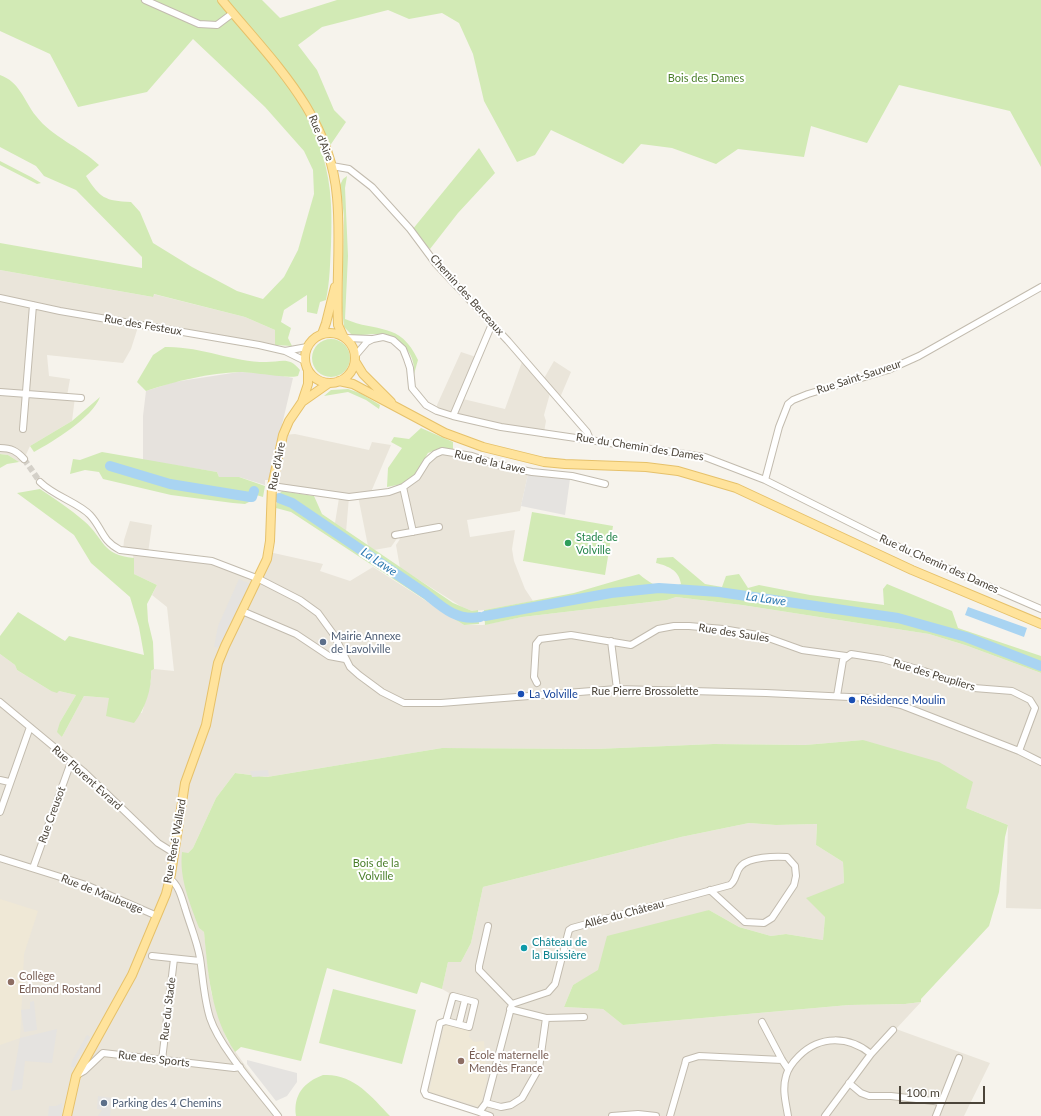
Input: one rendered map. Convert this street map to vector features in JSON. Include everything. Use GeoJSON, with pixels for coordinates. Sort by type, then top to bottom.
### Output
{"type":"FeatureCollection","features":[{"type":"Feature","properties":{"kind":"main road","name":"Rue d'Aire"},"geometry":{"type":"LineString","coordinates":[[222,0],[280,68],[302,98],[319,127],[332,166],[337,198],[338,324],[345,337]]}},
{"type":"Feature","properties":{"kind":"main road","name":"Rue d'Aire"},"geometry":{"type":"LineString","coordinates":[[322,334],[333,292],[337,283]]}},
{"type":"Feature","properties":{"kind":"main road"},"geometry":{"type":"LineString","coordinates":[[398,408],[375,387],[355,359],[351,343],[345,337],[333,332],[322,334],[313,339],[307,347],[305,361],[308,370],[317,379],[329,383],[339,381],[353,384],[398,408],[445,433],[483,447],[515,456],[565,464],[646,467],[678,471],[736,488],[912,570],[1041,624]]}},
{"type":"Feature","properties":{"kind":"main road"},"geometry":{"type":"LineString","coordinates":[[339,381],[351,371],[355,359]]}},
{"type":"Feature","properties":{"kind":"main road","name":"Rue d'Aire"},"geometry":{"type":"LineString","coordinates":[[267,559],[270,541],[272,486],[283,435],[289,421],[302,402],[308,384],[308,370]]}},
{"type":"Feature","properties":{"kind":"main road","name":"Rue d'Aire"},"geometry":{"type":"LineString","coordinates":[[302,402],[329,383]]}},
{"type":"Feature","properties":{"kind":"main road","name":"Rue René Wallard"},"geometry":{"type":"LineString","coordinates":[[67,1116],[76,1076],[130,980],[157,916],[170,879],[185,783],[206,725],[218,663],[267,559]]}},
{"type":"Feature","properties":{"kind":"street"},"geometry":{"type":"LineString","coordinates":[[145,0],[199,24],[217,25],[233,13]]}},
{"type":"Feature","properties":{"kind":"street","name":"Chemin des Berceaux"},"geometry":{"type":"LineString","coordinates":[[332,166],[349,169],[372,187],[410,230],[436,264],[508,341],[587,432],[590,439]]}},
{"type":"Feature","properties":{"kind":"street","name":"Rue Saint-Sauveur"},"geometry":{"type":"LineString","coordinates":[[764,480],[779,427],[788,404],[793,400],[808,394],[888,370],[920,356],[1041,287]]}},
{"type":"Feature","properties":{"kind":"street","name":"Rue des Festeux"},"geometry":{"type":"LineString","coordinates":[[0,298],[259,345],[285,351],[305,361]]}},
{"type":"Feature","properties":{"kind":"street"},"geometry":{"type":"LineString","coordinates":[[23,429],[33,305]]}},
{"type":"Feature","properties":{"kind":"street"},"geometry":{"type":"LineString","coordinates":[[453,416],[492,324]]}},
{"type":"Feature","properties":{"kind":"street","name":"Rue du Chemin des Dames"},"geometry":{"type":"LineString","coordinates":[[345,337],[373,339],[383,337],[393,340],[403,349],[410,368],[412,388],[430,408],[453,416],[501,427],[705,457],[764,480],[905,550],[1041,609]]}},
{"type":"Feature","properties":{"kind":"street"},"geometry":{"type":"LineString","coordinates":[[355,359],[367,342],[373,339]]}},
{"type":"Feature","properties":{"kind":"street","name":"Rue des Festeux"},"geometry":{"type":"LineString","coordinates":[[285,351],[307,347]]}},
{"type":"Feature","properties":{"kind":"street"},"geometry":{"type":"LineString","coordinates":[[0,392],[80,398]]}},
{"type":"Feature","properties":{"kind":"street"},"geometry":{"type":"LineString","coordinates":[[0,448],[12,449],[19,453],[24,459]]}},
{"type":"Feature","properties":{"kind":"street","name":"Rue de la Lawe"},"geometry":{"type":"LineString","coordinates":[[272,486],[349,497],[371,495],[403,487],[417,477],[427,461],[435,454],[442,451],[472,456],[498,465],[532,472],[572,476],[605,484]]}},
{"type":"Feature","properties":{"kind":"street","name":"Rue Pierre Brossolette"},"geometry":{"type":"LineString","coordinates":[[40,482],[46,488],[90,514],[109,544],[120,550],[212,562],[258,579],[300,600],[318,613],[334,635],[345,659],[359,675],[382,692],[404,702],[434,704],[617,689],[837,696],[884,700],[1019,751],[1041,762]]}},
{"type":"Feature","properties":{"kind":"street"},"geometry":{"type":"LineString","coordinates":[[403,487],[413,532]]}},
{"type":"Feature","properties":{"kind":"street"},"geometry":{"type":"LineString","coordinates":[[395,535],[439,527]]}},
{"type":"Feature","properties":{"kind":"street"},"geometry":{"type":"LineString","coordinates":[[242,611],[296,634],[329,656],[345,659]]}},
{"type":"Feature","properties":{"kind":"street","name":"Rue des Saules"},"geometry":{"type":"LineString","coordinates":[[612,641],[625,644],[635,644],[649,633],[658,629],[674,626],[688,626],[724,629],[763,636],[802,650],[846,656]]}},
{"type":"Feature","properties":{"kind":"street"},"geometry":{"type":"LineString","coordinates":[[537,683],[534,677],[536,644],[540,639],[571,635],[612,641],[617,689]]}},
{"type":"Feature","properties":{"kind":"street","name":"Rue des Peupliers"},"geometry":{"type":"LineString","coordinates":[[846,656],[851,654],[883,659],[974,688],[999,692],[1007,690],[1030,700],[1035,708],[1035,712],[1019,751]]}},
{"type":"Feature","properties":{"kind":"street"},"geometry":{"type":"LineString","coordinates":[[837,696],[843,660],[846,656]]}},
{"type":"Feature","properties":{"kind":"street","name":"Rue Florent Evrard"},"geometry":{"type":"LineString","coordinates":[[0,702],[71,762],[158,843],[174,853]]}},
{"type":"Feature","properties":{"kind":"street"},"geometry":{"type":"LineString","coordinates":[[0,812],[9,782],[30,727]]}},
{"type":"Feature","properties":{"kind":"street","name":"Rue Creusot"},"geometry":{"type":"LineString","coordinates":[[33,868],[71,762]]}},
{"type":"Feature","properties":{"kind":"street"},"geometry":{"type":"LineString","coordinates":[[0,780],[9,782]]}},
{"type":"Feature","properties":{"kind":"street","name":"Allée du Château"},"geometry":{"type":"LineString","coordinates":[[511,1006],[548,992],[555,984],[569,930],[572,928],[710,890],[730,885],[734,882],[739,867],[744,863],[771,856],[787,857],[795,866],[796,876],[790,893],[772,918],[764,923],[745,922],[710,890]]}},
{"type":"Feature","properties":{"kind":"street","name":"Rue de Maubeuge"},"geometry":{"type":"LineString","coordinates":[[0,858],[86,885],[157,916]]}},
{"type":"Feature","properties":{"kind":"street"},"geometry":{"type":"LineString","coordinates":[[170,879],[174,882],[179,892],[200,961],[203,989],[210,1019],[222,1042],[278,1116]]}},
{"type":"Feature","properties":{"kind":"street"},"geometry":{"type":"LineString","coordinates":[[488,926],[478,966],[479,970],[511,1006],[546,1018],[584,1016]]}},
{"type":"Feature","properties":{"kind":"street"},"geometry":{"type":"LineString","coordinates":[[152,956],[200,961]]}},
{"type":"Feature","properties":{"kind":"street","name":"Rue du Stade"},"geometry":{"type":"LineString","coordinates":[[162,1060],[174,959]]}},
{"type":"Feature","properties":{"kind":"street"},"geometry":{"type":"LineString","coordinates":[[443,1022],[469,1027],[475,1002],[453,996],[443,1022],[424,1091],[426,1095],[490,1116]]}},
{"type":"Feature","properties":{"kind":"street"},"geometry":{"type":"LineString","coordinates":[[459,1024],[466,1000]]}},
{"type":"Feature","properties":{"kind":"street"},"geometry":{"type":"LineString","coordinates":[[479,1112],[486,1103],[511,1006]]}},
{"type":"Feature","properties":{"kind":"street"},"geometry":{"type":"LineString","coordinates":[[486,1103],[501,1107],[511,1105],[522,1098],[540,1068],[546,1018]]}},
{"type":"Feature","properties":{"kind":"street"},"geometry":{"type":"LineString","coordinates":[[762,1022],[788,1069]]}},
{"type":"Feature","properties":{"kind":"street"},"geometry":{"type":"LineString","coordinates":[[825,1116],[871,1054],[893,1030]]}},
{"type":"Feature","properties":{"kind":"street"},"geometry":{"type":"LineString","coordinates":[[788,1116],[784,1088],[788,1069],[809,1047],[830,1040],[851,1042],[862,1047],[871,1054]]}},
{"type":"Feature","properties":{"kind":"street","name":"Rue des Sports"},"geometry":{"type":"LineString","coordinates":[[76,1076],[84,1071],[103,1053],[234,1068],[240,1067]]}},
{"type":"Feature","properties":{"kind":"street"},"geometry":{"type":"LineString","coordinates":[[670,1116],[684,1064],[686,1060],[692,1057],[699,1056],[782,1060]]}},
{"type":"Feature","properties":{"kind":"street"},"geometry":{"type":"LineString","coordinates":[[936,1116],[959,1058]]}},
{"type":"Feature","properties":{"kind":"street"},"geometry":{"type":"LineString","coordinates":[[849,1083],[861,1093],[869,1096],[891,1096],[942,1102]]}},
{"type":"Feature","properties":{"kind":"street"},"geometry":{"type":"LineString","coordinates":[[612,1116],[638,1114],[656,1116]]}},
{"type":"Feature","properties":{"kind":"shaded area"},"geometry":{"type":"Polygon","coordinates":[[[0,270],[153,297],[153,294],[245,317],[275,330],[276,349],[138,327],[131,349],[123,363],[47,355],[49,376],[70,379],[67,396],[75,397],[72,421],[30,446],[24,459],[19,462],[8,455],[0,454],[0,270]]]}},
{"type":"Feature","properties":{"kind":"shaded area"},"geometry":{"type":"Polygon","coordinates":[[[461,352],[479,358],[463,399],[505,409],[523,359],[543,380],[554,361],[571,372],[559,400],[551,390],[544,415],[546,421],[544,432],[501,427],[437,411],[437,405],[461,352]]]}},
{"type":"Feature","properties":{"kind":"shaded area"},"geometry":{"type":"Polygon","coordinates":[[[239,372],[268,373],[293,378],[269,480],[265,480],[265,485],[239,477],[219,477],[217,472],[143,460],[143,416],[146,391],[174,382],[239,372]]]}},
{"type":"Feature","properties":{"kind":"shaded area"},"geometry":{"type":"Polygon","coordinates":[[[295,434],[369,450],[372,442],[391,445],[371,492],[403,487],[442,451],[526,470],[528,474],[520,511],[467,520],[470,537],[515,530],[512,549],[514,561],[525,589],[533,601],[484,610],[472,611],[462,607],[400,568],[396,545],[400,539],[398,537],[391,547],[374,550],[368,546],[358,496],[349,497],[346,532],[335,523],[339,498],[272,486],[283,435],[295,434]]]}},
{"type":"Feature","properties":{"kind":"shaded area"},"geometry":{"type":"Polygon","coordinates":[[[528,474],[570,479],[565,515],[521,506],[528,474]]]}},
{"type":"Feature","properties":{"kind":"shaded area"},"geometry":{"type":"Polygon","coordinates":[[[130,521],[152,525],[148,553],[212,561],[258,579],[269,552],[323,564],[320,571],[350,581],[373,567],[464,625],[483,625],[522,617],[667,600],[676,597],[742,605],[929,634],[965,645],[1041,673],[1041,909],[1006,908],[1008,825],[966,808],[863,740],[805,745],[714,744],[596,749],[442,748],[267,777],[235,773],[216,798],[193,848],[188,853],[199,928],[204,932],[211,992],[227,1040],[281,1116],[0,1116],[0,654],[15,665],[17,670],[51,691],[59,691],[76,695],[60,722],[62,737],[84,696],[109,698],[142,713],[151,680],[151,671],[154,669],[174,671],[167,607],[152,595],[157,585],[134,574],[133,552],[123,551],[124,540],[130,521]]]}},
{"type":"Feature","properties":{"kind":"shaded area"},"geometry":{"type":"Polygon","coordinates":[[[239,579],[250,584],[219,648],[214,647],[218,626],[239,579]]]}},
{"type":"Feature","properties":{"kind":"shaded area"},"geometry":{"type":"Polygon","coordinates":[[[268,770],[269,776],[252,777],[250,771],[268,770]]]}},
{"type":"Feature","properties":{"kind":"shaded area"},"geometry":{"type":"Polygon","coordinates":[[[749,823],[776,825],[817,824],[816,845],[843,862],[844,883],[825,917],[823,940],[786,934],[771,936],[739,927],[709,910],[573,985],[564,1007],[603,1009],[623,1025],[849,1005],[905,1004],[921,1002],[896,1029],[990,1063],[964,1116],[486,1116],[488,1111],[453,1103],[426,1094],[449,993],[442,989],[448,962],[461,962],[471,943],[483,887],[681,837],[749,823]]]}},
{"type":"Feature","properties":{"kind":"shaded area","name":"Collège Edmond Rostand"},"geometry":{"type":"Polygon","coordinates":[[[0,899],[38,911],[24,954],[20,1038],[0,1045],[0,899]]]}},
{"type":"Feature","properties":{"kind":"shaded area"},"geometry":{"type":"Polygon","coordinates":[[[34,1001],[37,1030],[24,1032],[21,1010],[30,1009],[30,1002],[34,1001]]]}},
{"type":"Feature","properties":{"kind":"shaded area","name":"École maternelle Mendès France"},"geometry":{"type":"Polygon","coordinates":[[[445,1022],[470,1031],[469,1037],[474,1042],[484,1041],[487,1080],[480,1107],[429,1092],[445,1022]]]}},
{"type":"Feature","properties":{"kind":"shaded area"},"geometry":{"type":"Polygon","coordinates":[[[57,1029],[52,1063],[25,1061],[22,1089],[11,1091],[20,1038],[57,1029]]]}},
{"type":"Feature","properties":{"kind":"shaded area"},"geometry":{"type":"Polygon","coordinates":[[[87,1035],[90,1037],[77,1059],[75,1067],[71,1067],[72,1061],[87,1035]]]}},
{"type":"Feature","properties":{"kind":"shaded area"},"geometry":{"type":"Polygon","coordinates":[[[247,1060],[297,1073],[297,1082],[287,1096],[276,1101],[247,1064],[247,1060]]]}},
{"type":"Feature","properties":{"kind":"shaded area","name":"Parking des 4 Chemins"},"geometry":{"type":"Polygon","coordinates":[[[98,1096],[112,1098],[110,1116],[98,1116],[102,1110],[97,1109],[98,1096]]]}},
{"type":"Feature","properties":{"kind":"shaded area"},"geometry":{"type":"Polygon","coordinates":[[[62,1103],[62,1116],[48,1116],[49,1106],[56,1106],[62,1103]]]}},
{"type":"Feature","properties":{"kind":"green space","name":"Bois des Dames"},"geometry":{"type":"Polygon","coordinates":[[[0,0],[262,0],[280,18],[337,0],[1041,0],[1041,167],[1010,111],[899,85],[867,143],[811,126],[804,157],[738,149],[716,164],[672,148],[641,144],[623,164],[551,130],[535,155],[517,162],[484,101],[473,54],[459,23],[442,13],[409,19],[388,10],[322,27],[298,45],[317,70],[334,110],[346,122],[323,156],[330,190],[331,211],[330,265],[326,300],[320,302],[317,314],[307,312],[307,295],[284,310],[281,322],[291,328],[288,338],[292,346],[275,345],[275,330],[245,317],[154,294],[153,297],[0,270],[0,243],[142,268],[142,257],[76,190],[44,176],[36,166],[0,147],[0,75],[7,78],[17,87],[36,116],[50,130],[99,165],[86,176],[95,189],[104,197],[109,199],[131,202],[140,212],[153,243],[192,267],[237,291],[263,299],[284,277],[298,250],[314,194],[313,170],[304,151],[265,107],[193,39],[147,92],[78,107],[50,54],[0,31],[0,0]]]}},
{"type":"Feature","properties":{"kind":"green space"},"geometry":{"type":"Polygon","coordinates":[[[479,148],[495,173],[458,213],[430,249],[412,230],[479,148]]]}},
{"type":"Feature","properties":{"kind":"green space"},"geometry":{"type":"Polygon","coordinates":[[[0,161],[41,183],[37,184],[0,165],[0,161]]]}},
{"type":"Feature","properties":{"kind":"green space"},"geometry":{"type":"Polygon","coordinates":[[[347,176],[345,188],[348,256],[345,319],[387,330],[404,339],[418,360],[414,374],[412,358],[403,345],[390,337],[382,335],[352,335],[344,327],[342,309],[344,216],[340,185],[343,179],[347,176]]]}},
{"type":"Feature","properties":{"kind":"green space"},"geometry":{"type":"Polygon","coordinates":[[[327,339],[335,339],[345,344],[349,351],[349,365],[345,372],[335,377],[327,377],[317,372],[315,369],[312,362],[312,354],[317,344],[320,342],[327,339]]]}},
{"type":"Feature","properties":{"kind":"green space"},"geometry":{"type":"Polygon","coordinates":[[[165,347],[191,349],[241,360],[266,362],[288,361],[300,370],[298,376],[294,377],[240,372],[216,374],[181,381],[146,391],[137,382],[153,355],[165,347]]]}},
{"type":"Feature","properties":{"kind":"green space"},"geometry":{"type":"Polygon","coordinates":[[[348,389],[360,393],[380,405],[379,409],[366,400],[348,392],[324,396],[331,390],[348,389]]]}},
{"type":"Feature","properties":{"kind":"green space"},"geometry":{"type":"Polygon","coordinates":[[[100,397],[96,405],[81,421],[52,442],[34,452],[30,446],[72,421],[100,397]]]}},
{"type":"Feature","properties":{"kind":"green space"},"geometry":{"type":"Polygon","coordinates":[[[421,428],[453,442],[453,450],[436,450],[428,453],[415,475],[402,484],[387,487],[388,468],[402,448],[391,442],[394,437],[409,439],[421,428]]]}},
{"type":"Feature","properties":{"kind":"green space"},"geometry":{"type":"Polygon","coordinates":[[[102,452],[217,472],[219,477],[239,477],[265,486],[263,497],[253,494],[251,501],[245,504],[233,503],[171,495],[103,479],[99,472],[85,470],[70,474],[73,459],[80,460],[102,452]]]}},
{"type":"Feature","properties":{"kind":"green space"},"geometry":{"type":"Polygon","coordinates":[[[0,454],[8,455],[19,462],[7,464],[0,468],[0,454]]]}},
{"type":"Feature","properties":{"kind":"green space"},"geometry":{"type":"Polygon","coordinates":[[[40,489],[84,521],[109,550],[123,556],[134,558],[134,574],[157,585],[147,604],[148,621],[153,642],[154,669],[151,671],[147,698],[134,723],[106,716],[109,698],[84,696],[62,737],[57,732],[60,722],[76,695],[59,691],[57,693],[51,691],[17,670],[15,665],[0,654],[0,636],[18,612],[65,641],[69,636],[144,655],[139,627],[130,597],[91,563],[74,535],[17,493],[40,489]]]}},
{"type":"Feature","properties":{"kind":"green space"},"geometry":{"type":"Polygon","coordinates":[[[282,491],[314,496],[322,514],[453,603],[472,611],[478,610],[479,624],[464,625],[291,512],[276,508],[278,495],[282,491]]]}},
{"type":"Feature","properties":{"kind":"green space","name":"Stade de Volville"},"geometry":{"type":"Polygon","coordinates":[[[532,512],[613,526],[605,575],[523,561],[532,512]]]}},
{"type":"Feature","properties":{"kind":"green space"},"geometry":{"type":"Polygon","coordinates":[[[673,557],[705,584],[722,587],[726,576],[739,574],[748,588],[759,585],[810,595],[884,605],[883,589],[887,584],[952,611],[958,628],[1041,656],[1041,673],[965,645],[929,634],[742,605],[676,597],[667,600],[522,617],[485,625],[484,610],[574,593],[639,574],[649,582],[658,586],[669,587],[681,584],[678,575],[672,569],[656,563],[657,558],[673,557]]]}},
{"type":"Feature","properties":{"kind":"green space","name":"Bois de la Volville"},"geometry":{"type":"Polygon","coordinates":[[[863,740],[939,762],[973,782],[966,808],[1008,825],[1005,837],[999,892],[989,926],[921,999],[921,1002],[905,1004],[849,1005],[623,1025],[603,1009],[564,1007],[573,985],[598,970],[607,936],[709,910],[739,927],[771,936],[786,934],[823,940],[825,917],[806,898],[844,883],[843,862],[816,845],[817,824],[776,825],[749,823],[681,837],[483,887],[471,943],[461,962],[448,962],[442,989],[421,982],[417,994],[327,968],[301,1061],[241,1047],[235,1052],[227,1038],[212,994],[204,932],[199,928],[184,881],[182,872],[182,852],[188,853],[193,848],[216,798],[235,773],[267,777],[442,748],[596,749],[714,744],[805,745],[863,740]]]}},
{"type":"Feature","properties":{"kind":"green space"},"geometry":{"type":"Polygon","coordinates":[[[333,989],[416,1010],[402,1064],[319,1043],[333,989]]]}},
{"type":"Feature","properties":{"kind":"green space"},"geometry":{"type":"Polygon","coordinates":[[[323,1075],[334,1075],[361,1087],[390,1116],[296,1116],[296,1102],[301,1090],[310,1081],[323,1075]]]}},
{"type":"Feature","properties":{"kind":"water"},"geometry":{"type":"Polygon","coordinates":[[[968,607],[1027,628],[1024,637],[965,615],[968,607]]]}},
{"type":"Feature","properties":{"kind":"waterway","name":"La Lawe"},"geometry":{"type":"LineString","coordinates":[[110,466],[170,484],[250,497],[252,497],[254,491]]}},
{"type":"Feature","properties":{"kind":"waterway","name":"La Lawe"},"geometry":{"type":"LineString","coordinates":[[279,498],[292,503],[426,594],[444,608],[464,617],[480,617]]}},
{"type":"Feature","properties":{"kind":"waterway","name":"La Lawe"},"geometry":{"type":"LineString","coordinates":[[485,616],[611,593],[659,588],[719,592],[898,618],[966,637],[1041,666]]}},
{"type":"Feature","properties":{"kind":"tunnel"},"geometry":{"type":"LineString","coordinates":[[24,459],[40,482]]}},
{"type":"Feature","properties":{"kind":"place","name":"Stade de Volville"},"geometry":{"type":"Point","coordinates":[568,543]}},
{"type":"Feature","properties":{"kind":"place","name":"Mairie Annexe de Lavolville"},"geometry":{"type":"Point","coordinates":[323,642]}},
{"type":"Feature","properties":{"kind":"place","name":"La Volville"},"geometry":{"type":"Point","coordinates":[521,694]}},
{"type":"Feature","properties":{"kind":"place","name":"Résidence Moulin"},"geometry":{"type":"Point","coordinates":[852,700]}},
{"type":"Feature","properties":{"kind":"place","name":"Château de la Buissière"},"geometry":{"type":"Point","coordinates":[524,948]}},
{"type":"Feature","properties":{"kind":"place","name":"Collège Edmond Rostand"},"geometry":{"type":"Point","coordinates":[11,982]}},
{"type":"Feature","properties":{"kind":"place","name":"École maternelle Mendès France"},"geometry":{"type":"Point","coordinates":[461,1061]}},
{"type":"Feature","properties":{"kind":"place","name":"Parking des 4 Chemins"},"geometry":{"type":"Point","coordinates":[104,1103]}}]}
